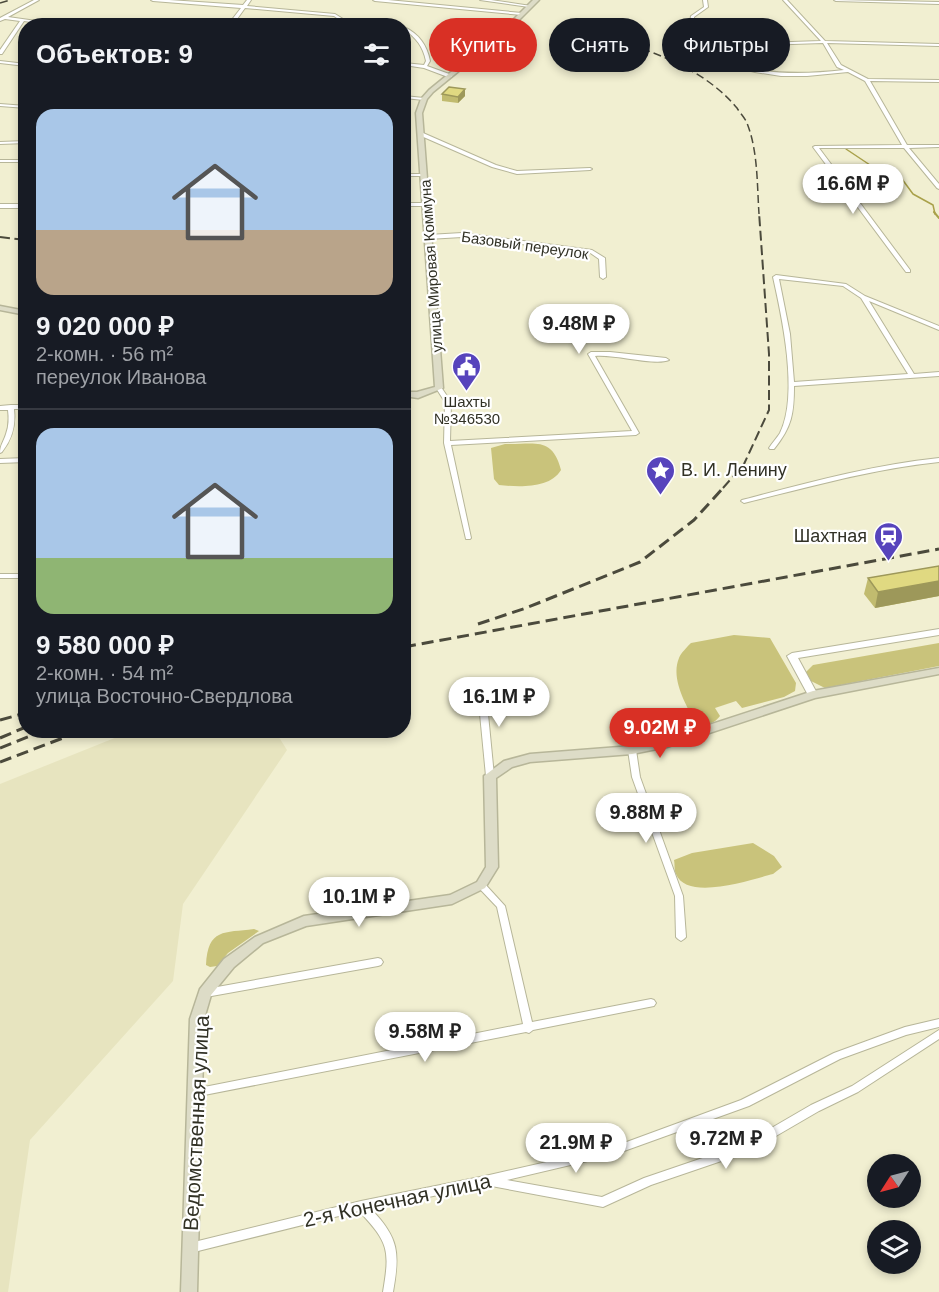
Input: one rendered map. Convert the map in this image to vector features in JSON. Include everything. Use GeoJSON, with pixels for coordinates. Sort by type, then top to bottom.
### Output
{"type":"FeatureCollection","features":[{"type":"Feature","properties":{"kind":"main road"},"geometry":{"type":"LineString","coordinates":[[424,99],[507,30],[536,0]]}},
{"type":"Feature","properties":{"kind":"main road","name":"улица Мировая Коммуна"},"geometry":{"type":"LineString","coordinates":[[424,99],[419,113],[439,388]]}},
{"type":"Feature","properties":{"kind":"main road"},"geometry":{"type":"LineString","coordinates":[[0,308],[18,311]]}},
{"type":"Feature","properties":{"kind":"main road"},"geometry":{"type":"LineString","coordinates":[[411,394],[418,395],[439,388]]}},
{"type":"Feature","properties":{"kind":"main road"},"geometry":{"type":"LineString","coordinates":[[481,885],[492,867],[490,776],[508,764],[530,758],[632,750],[687,738],[813,695],[939,670]]}},
{"type":"Feature","properties":{"kind":"main road","name":"Ведомственная улица"},"geometry":{"type":"LineString","coordinates":[[189,1292],[197,1019],[205,993],[229,963],[259,940],[304,921],[452,899],[481,885]]}},
{"type":"Feature","properties":{"kind":"street"},"geometry":{"type":"LineString","coordinates":[[0,20],[37,0]]}},
{"type":"Feature","properties":{"kind":"street"},"geometry":{"type":"LineString","coordinates":[[153,0],[335,15],[339,18]]}},
{"type":"Feature","properties":{"kind":"street"},"geometry":{"type":"LineString","coordinates":[[235,18],[249,0]]}},
{"type":"Feature","properties":{"kind":"street"},"geometry":{"type":"LineString","coordinates":[[375,0],[522,14]]}},
{"type":"Feature","properties":{"kind":"street"},"geometry":{"type":"LineString","coordinates":[[482,0],[529,6]]}},
{"type":"Feature","properties":{"kind":"street"},"geometry":{"type":"LineString","coordinates":[[692,18],[706,7],[705,0]]}},
{"type":"Feature","properties":{"kind":"street"},"geometry":{"type":"LineString","coordinates":[[785,0],[824,42],[839,66],[867,80],[939,81]]}},
{"type":"Feature","properties":{"kind":"street"},"geometry":{"type":"LineString","coordinates":[[836,0],[939,3]]}},
{"type":"Feature","properties":{"kind":"street"},"geometry":{"type":"LineString","coordinates":[[6,18],[18,19]]}},
{"type":"Feature","properties":{"kind":"street"},"geometry":{"type":"LineString","coordinates":[[0,52],[18,28]]}},
{"type":"Feature","properties":{"kind":"street"},"geometry":{"type":"LineString","coordinates":[[411,32],[423,43],[428,61],[425,67]]}},
{"type":"Feature","properties":{"kind":"street"},"geometry":{"type":"LineString","coordinates":[[790,43],[938,46]]}},
{"type":"Feature","properties":{"kind":"street"},"geometry":{"type":"LineString","coordinates":[[0,62],[18,64]]}},
{"type":"Feature","properties":{"kind":"street"},"geometry":{"type":"LineString","coordinates":[[411,65],[425,67],[450,76]]}},
{"type":"Feature","properties":{"kind":"street"},"geometry":{"type":"LineString","coordinates":[[758,72],[770,75],[814,75],[849,71]]}},
{"type":"Feature","properties":{"kind":"street"},"geometry":{"type":"LineString","coordinates":[[867,80],[905,146],[939,187]]}},
{"type":"Feature","properties":{"kind":"street"},"geometry":{"type":"LineString","coordinates":[[411,98],[424,99]]}},
{"type":"Feature","properties":{"kind":"street"},"geometry":{"type":"LineString","coordinates":[[0,105],[18,106]]}},
{"type":"Feature","properties":{"kind":"street"},"geometry":{"type":"LineString","coordinates":[[421,134],[494,166],[517,173],[590,169]]}},
{"type":"Feature","properties":{"kind":"street"},"geometry":{"type":"LineString","coordinates":[[0,142],[18,142]]}},
{"type":"Feature","properties":{"kind":"street"},"geometry":{"type":"LineString","coordinates":[[908,271],[815,147],[939,146]]}},
{"type":"Feature","properties":{"kind":"street"},"geometry":{"type":"LineString","coordinates":[[0,161],[18,161]]}},
{"type":"Feature","properties":{"kind":"street"},"geometry":{"type":"LineString","coordinates":[[411,175],[424,175]]}},
{"type":"Feature","properties":{"kind":"street"},"geometry":{"type":"LineString","coordinates":[[411,205],[426,205]]}},
{"type":"Feature","properties":{"kind":"street"},"geometry":{"type":"LineString","coordinates":[[0,206],[18,206]]}},
{"type":"Feature","properties":{"kind":"street","name":"Базовый переулок"},"geometry":{"type":"LineString","coordinates":[[428,237],[462,235],[590,252],[603,258],[603,277]]}},
{"type":"Feature","properties":{"kind":"street"},"geometry":{"type":"LineString","coordinates":[[772,448],[783,432],[788,418],[791,384],[790,359],[776,277],[844,285],[863,297],[939,328]]}},
{"type":"Feature","properties":{"kind":"street"},"geometry":{"type":"LineString","coordinates":[[863,297],[912,376]]}},
{"type":"Feature","properties":{"kind":"street"},"geometry":{"type":"LineString","coordinates":[[447,443],[636,433],[591,354],[612,353],[644,360],[666,360]]}},
{"type":"Feature","properties":{"kind":"street"},"geometry":{"type":"LineString","coordinates":[[791,384],[939,374]]}},
{"type":"Feature","properties":{"kind":"street","name":"улица Мировая Коммуна"},"geometry":{"type":"LineString","coordinates":[[439,388],[448,402],[447,443],[468,538]]}},
{"type":"Feature","properties":{"kind":"street"},"geometry":{"type":"LineString","coordinates":[[0,451],[12,431],[11,407]]}},
{"type":"Feature","properties":{"kind":"street"},"geometry":{"type":"LineString","coordinates":[[0,408],[18,407]]}},
{"type":"Feature","properties":{"kind":"street"},"geometry":{"type":"LineString","coordinates":[[0,461],[18,460]]}},
{"type":"Feature","properties":{"kind":"street"},"geometry":{"type":"LineString","coordinates":[[744,501],[865,471],[908,462],[939,460]]}},
{"type":"Feature","properties":{"kind":"street"},"geometry":{"type":"LineString","coordinates":[[0,576],[18,576]]}},
{"type":"Feature","properties":{"kind":"street"},"geometry":{"type":"LineString","coordinates":[[813,695],[792,656],[939,632]]}},
{"type":"Feature","properties":{"kind":"street"},"geometry":{"type":"LineString","coordinates":[[481,683],[490,776]]}},
{"type":"Feature","properties":{"kind":"street"},"geometry":{"type":"LineString","coordinates":[[632,750],[636,777],[680,896],[681,937]]}},
{"type":"Feature","properties":{"kind":"street"},"geometry":{"type":"LineString","coordinates":[[481,885],[501,906],[529,1029]]}},
{"type":"Feature","properties":{"kind":"street"},"geometry":{"type":"LineString","coordinates":[[205,993],[378,962]]}},
{"type":"Feature","properties":{"kind":"street"},"geometry":{"type":"LineString","coordinates":[[194,1093],[529,1029],[651,1003]]}},
{"type":"Feature","properties":{"kind":"street","name":"2-я Конечная улица"},"geometry":{"type":"LineString","coordinates":[[190,1248],[361,1206],[485,1181],[613,1151],[745,1103],[837,1056],[905,1031],[939,1023]]}},
{"type":"Feature","properties":{"kind":"street"},"geometry":{"type":"LineString","coordinates":[[485,1181],[603,1202],[648,1181],[732,1153],[855,1089],[939,1034]]}},
{"type":"Feature","properties":{"kind":"street"},"geometry":{"type":"LineString","coordinates":[[361,1206],[387,1233],[394,1261],[388,1292]]}},
{"type":"Feature","properties":{"kind":"shaded area"},"geometry":{"type":"Polygon","coordinates":[[[505,444],[534,444],[547,447],[553,452],[561,470],[556,476],[542,484],[499,485],[494,479],[491,448],[505,444]]]}},
{"type":"Feature","properties":{"kind":"shaded area"},"geometry":{"type":"Polygon","coordinates":[[[734,635],[770,638],[796,683],[795,691],[784,697],[742,708],[736,701],[715,708],[720,716],[715,721],[696,724],[678,683],[679,658],[691,643],[734,635]]]}},
{"type":"Feature","properties":{"kind":"shaded area"},"geometry":{"type":"Polygon","coordinates":[[[939,643],[939,666],[825,688],[811,681],[806,672],[813,665],[939,643]]]}},
{"type":"Feature","properties":{"kind":"shaded area"},"geometry":{"type":"Polygon","coordinates":[[[115,738],[279,738],[287,750],[183,904],[173,981],[30,1140],[8,1292],[0,1292],[0,784],[115,738]]]}},
{"type":"Feature","properties":{"kind":"shaded area"},"geometry":{"type":"Polygon","coordinates":[[[753,843],[774,856],[782,867],[773,874],[706,888],[693,887],[683,882],[675,873],[674,860],[692,853],[753,843]]]}},
{"type":"Feature","properties":{"kind":"shaded area"},"geometry":{"type":"Polygon","coordinates":[[[254,929],[259,931],[228,953],[217,966],[206,965],[207,953],[214,938],[226,932],[254,929]]]}},
{"type":"Feature","properties":{"kind":"building"},"geometry":{"type":"Polygon","coordinates":[[[449,87],[465,89],[458,97],[442,94],[449,87]]]}},
{"type":"Feature","properties":{"kind":"building"},"geometry":{"type":"Polygon","coordinates":[[[939,566],[939,581],[878,592],[868,578],[939,566]]]}},
{"type":"Feature","properties":{"kind":"waterway"},"geometry":{"type":"LineString","coordinates":[[846,149],[870,165],[902,179],[913,194],[933,205],[935,213]]}},
{"type":"Feature","properties":{"kind":"waterway"},"geometry":{"type":"LineString","coordinates":[[935,213],[939,218]]}},
{"type":"Feature","properties":{"kind":"railway"},"geometry":{"type":"LineString","coordinates":[[0,3],[10,0]]}},
{"type":"Feature","properties":{"kind":"railway"},"geometry":{"type":"LineString","coordinates":[[650,52],[691,70],[723,93],[737,108],[751,134],[759,214]]}},
{"type":"Feature","properties":{"kind":"railway"},"geometry":{"type":"LineString","coordinates":[[723,488],[744,464],[769,410],[769,354],[759,212]]}},
{"type":"Feature","properties":{"kind":"railway"},"geometry":{"type":"LineString","coordinates":[[0,237],[18,239]]}},
{"type":"Feature","properties":{"kind":"railway"},"geometry":{"type":"LineString","coordinates":[[478,624],[526,608],[640,562],[694,520],[724,487]]}},
{"type":"Feature","properties":{"kind":"railway"},"geometry":{"type":"LineString","coordinates":[[411,646],[939,549]]}},
{"type":"Feature","properties":{"kind":"railway"},"geometry":{"type":"LineString","coordinates":[[0,720],[18,715]]}},
{"type":"Feature","properties":{"kind":"railway"},"geometry":{"type":"LineString","coordinates":[[0,738],[18,730]]}},
{"type":"Feature","properties":{"kind":"railway"},"geometry":{"type":"LineString","coordinates":[[0,748],[25,738]]}},
{"type":"Feature","properties":{"kind":"railway"},"geometry":{"type":"LineString","coordinates":[[0,762],[63,738]]}},
{"type":"Feature","properties":{"kind":"place","name":"Шахты №346530"},"geometry":{"type":"Point","coordinates":[467,392]}},
{"type":"Feature","properties":{"kind":"place","name":"В. И. Ленину"},"geometry":{"type":"Point","coordinates":[660,496]}},
{"type":"Feature","properties":{"kind":"place","name":"Шахтная"},"geometry":{"type":"Point","coordinates":[888,562]}}]}
